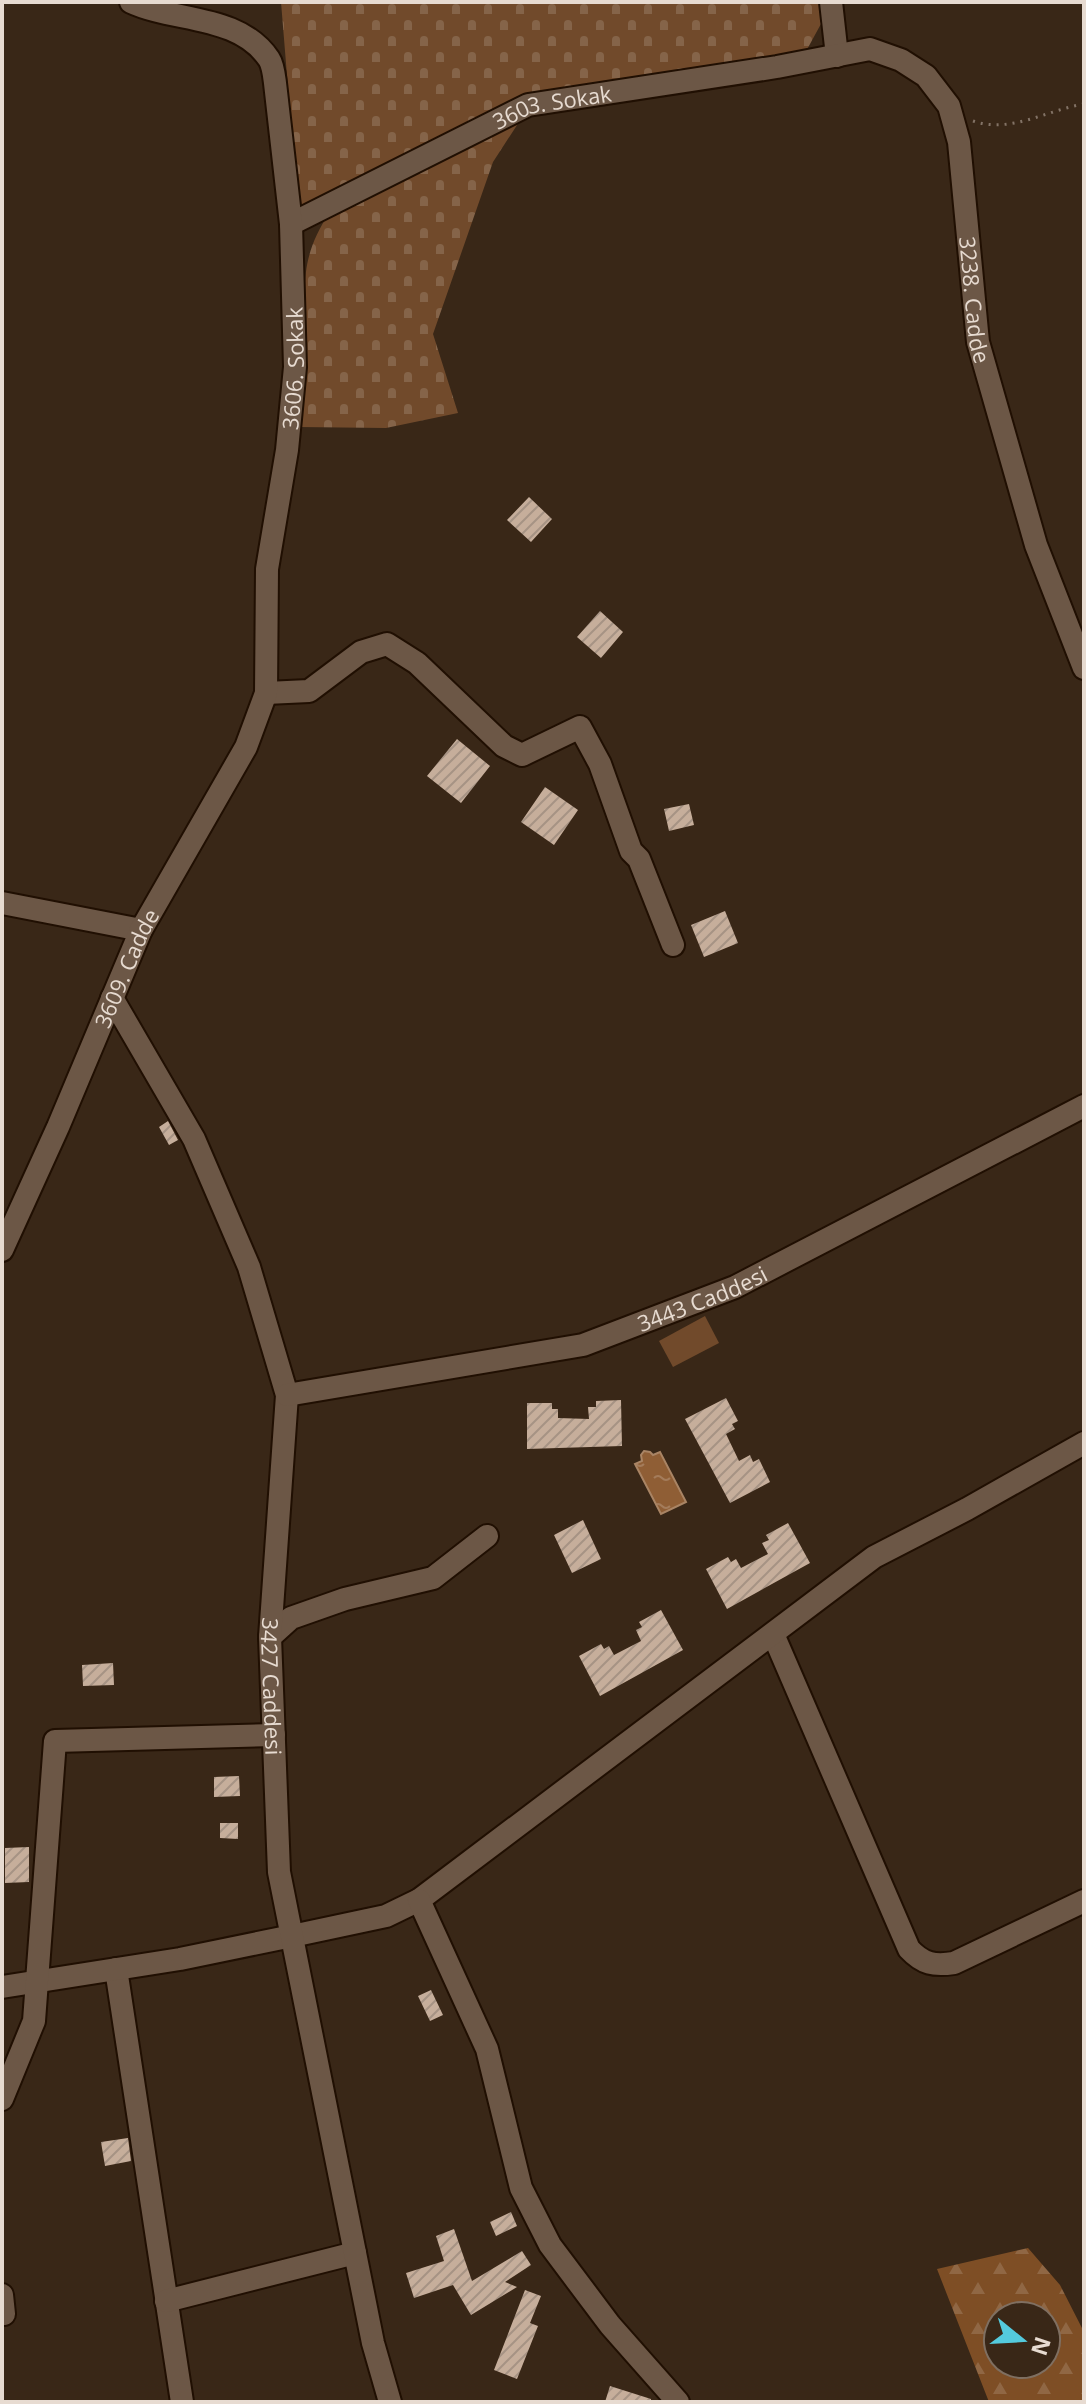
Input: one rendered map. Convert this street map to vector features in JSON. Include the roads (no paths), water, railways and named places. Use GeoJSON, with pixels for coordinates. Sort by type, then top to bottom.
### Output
{"type":"FeatureCollection","features":[{"type":"Feature","properties":{"kind":"street","name":"3606. Sokak"},"geometry":{"type":"LineString","coordinates":[[131,2],[153,12],[222,26],[242,34],[271,61],[291,224],[295,367],[287,450],[267,569],[266,693]]}},
{"type":"Feature","properties":{"kind":"street"},"geometry":{"type":"LineString","coordinates":[[831,2],[837,56]]}},
{"type":"Feature","properties":{"kind":"street","name":"3238. Cadde"},"geometry":{"type":"LineString","coordinates":[[837,56],[870,49],[901,60],[926,76],[949,106],[959,142],[978,342],[1036,545],[1084,668]]}},
{"type":"Feature","properties":{"kind":"street","name":"3603. Sokak"},"geometry":{"type":"LineString","coordinates":[[291,224],[528,105],[837,56]]}},
{"type":"Feature","properties":{"kind":"street"},"geometry":{"type":"LineString","coordinates":[[266,693],[309,691],[361,652],[387,644],[417,663],[504,746],[522,755],[580,727],[600,764],[631,851],[639,859],[673,945]]}},
{"type":"Feature","properties":{"kind":"street","name":"3609. Cadde"},"geometry":{"type":"LineString","coordinates":[[2,1250],[141,930],[246,747],[266,693]]}},
{"type":"Feature","properties":{"kind":"street"},"geometry":{"type":"LineString","coordinates":[[2,903],[141,930]]}},
{"type":"Feature","properties":{"kind":"street","name":"3427 Caddesi"},"geometry":{"type":"LineString","coordinates":[[112,998],[194,1139],[249,1267],[287,1395],[270,1637],[279,1872],[373,2343],[390,2402]]}},
{"type":"Feature","properties":{"kind":"street","name":"3443 Caddesi"},"geometry":{"type":"LineString","coordinates":[[287,1395],[583,1345],[735,1287],[1084,1106]]}},
{"type":"Feature","properties":{"kind":"street"},"geometry":{"type":"LineString","coordinates":[[2,1987],[292,1936],[386,1916],[419,1900],[874,1557],[1084,1443]]}},
{"type":"Feature","properties":{"kind":"street"},"geometry":{"type":"LineString","coordinates":[[270,1637],[291,1618],[331,1604],[433,1578],[487,1536]]}},
{"type":"Feature","properties":{"kind":"street"},"geometry":{"type":"LineString","coordinates":[[773,1634],[909,1949],[921,1962],[939,1965],[954,1963],[1084,1901]]}},
{"type":"Feature","properties":{"kind":"street"},"geometry":{"type":"LineString","coordinates":[[2,2099],[34,2021],[55,1741],[274,1735]]}},
{"type":"Feature","properties":{"kind":"street"},"geometry":{"type":"LineString","coordinates":[[419,1900],[487,2049],[521,2188],[550,2245],[610,2325],[678,2402]]}},
{"type":"Feature","properties":{"kind":"street"},"geometry":{"type":"LineString","coordinates":[[116,1969],[182,2402]]}},
{"type":"Feature","properties":{"kind":"street"},"geometry":{"type":"LineString","coordinates":[[166,2301],[355,2253]]}},
{"type":"Feature","properties":{"kind":"water"},"geometry":{"type":"Polygon","coordinates":[[[644,1451],[653,1455],[660,1452],[686,1502],[661,1514],[635,1464],[642,1461],[644,1451]]]}}]}
